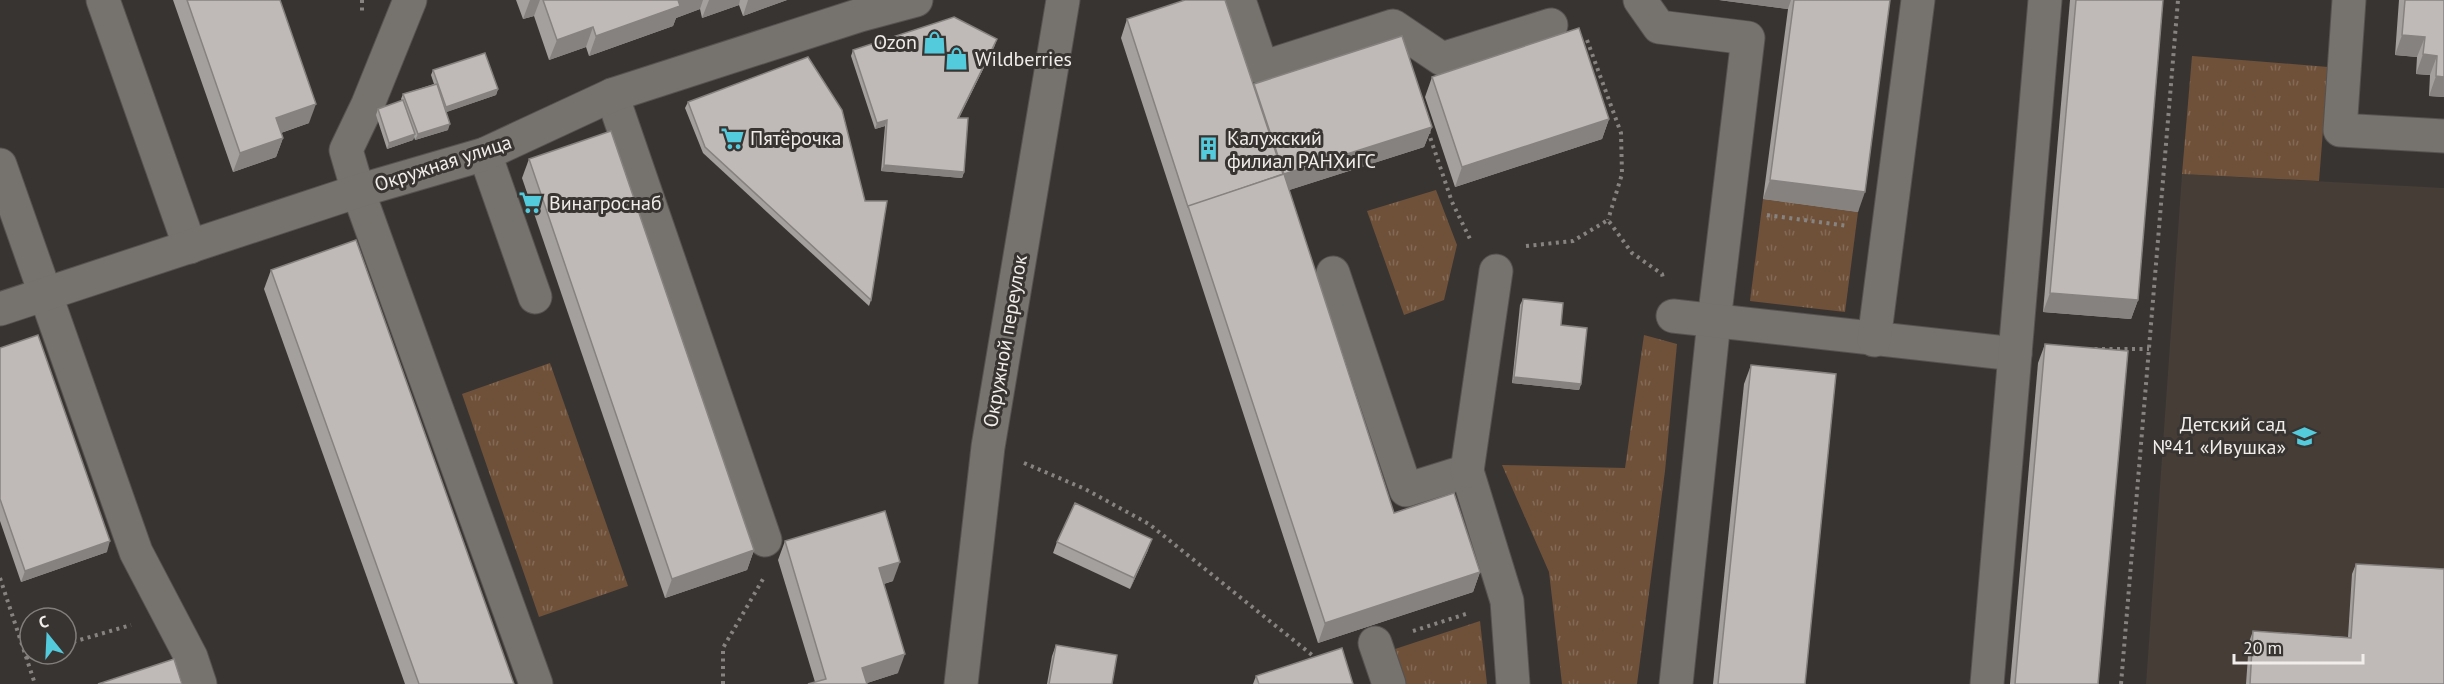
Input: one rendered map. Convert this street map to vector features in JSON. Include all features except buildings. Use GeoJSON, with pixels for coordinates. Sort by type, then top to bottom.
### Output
{"type":"FeatureCollection","features":[{"type":"Feature","properties":{"kind":"street"},"geometry":{"type":"LineString","coordinates":[[103,0],[190,247]]}},
{"type":"Feature","properties":{"kind":"street"},"geometry":{"type":"LineString","coordinates":[[410,0],[368,104],[346,150],[358,191],[536,684]]}},
{"type":"Feature","properties":{"kind":"street","name":"Окружная улица"},"geometry":{"type":"LineString","coordinates":[[0,309],[358,191],[485,154],[612,95],[858,7],[916,0]]}},
{"type":"Feature","properties":{"kind":"street","name":"Окружной переулок"},"geometry":{"type":"LineString","coordinates":[[961,684],[988,447],[1063,0]]}},
{"type":"Feature","properties":{"kind":"street"},"geometry":{"type":"LineString","coordinates":[[1239,0],[1262,68],[1393,26],[1442,59],[1551,25]]}},
{"type":"Feature","properties":{"kind":"street"},"geometry":{"type":"LineString","coordinates":[[1640,0],[1659,27],[1748,38],[1714,321],[1677,684]]}},
{"type":"Feature","properties":{"kind":"street"},"geometry":{"type":"LineString","coordinates":[[1874,340],[1918,0]]}},
{"type":"Feature","properties":{"kind":"street"},"geometry":{"type":"LineString","coordinates":[[1987,684],[2045,0]]}},
{"type":"Feature","properties":{"kind":"street"},"geometry":{"type":"LineString","coordinates":[[2349,0],[2340,130],[2444,136]]}},
{"type":"Feature","properties":{"kind":"street"},"geometry":{"type":"LineString","coordinates":[[612,95],[765,540]]}},
{"type":"Feature","properties":{"kind":"street"},"geometry":{"type":"LineString","coordinates":[[485,154],[535,297]]}},
{"type":"Feature","properties":{"kind":"street"},"geometry":{"type":"LineString","coordinates":[[0,165],[136,552],[191,657],[200,684]]}},
{"type":"Feature","properties":{"kind":"street"},"geometry":{"type":"LineString","coordinates":[[1496,271],[1467,471],[1507,601],[1513,684]]}},
{"type":"Feature","properties":{"kind":"street"},"geometry":{"type":"LineString","coordinates":[[1333,273],[1406,490],[1467,471]]}},
{"type":"Feature","properties":{"kind":"street"},"geometry":{"type":"LineString","coordinates":[[1672,316],[2015,354]]}},
{"type":"Feature","properties":{"kind":"street"},"geometry":{"type":"LineString","coordinates":[[1376,643],[1389,684]]}},
{"type":"Feature","properties":{"kind":"path"},"geometry":{"type":"LineString","coordinates":[[2121,684],[2178,0]]}},
{"type":"Feature","properties":{"kind":"path"},"geometry":{"type":"LineString","coordinates":[[1426,125],[1467,235],[1496,271],[1521,247],[1573,241],[1608,220],[1622,174],[1621,133],[1601,73],[1585,35],[1551,25]]}},
{"type":"Feature","properties":{"kind":"path"},"geometry":{"type":"LineString","coordinates":[[1727,210],[1889,232]]}},
{"type":"Feature","properties":{"kind":"path"},"geometry":{"type":"LineString","coordinates":[[1608,220],[1632,253],[1662,274],[1666,301],[1672,316]]}},
{"type":"Feature","properties":{"kind":"path"},"geometry":{"type":"LineString","coordinates":[[2077,349],[2149,349]]}},
{"type":"Feature","properties":{"kind":"path"},"geometry":{"type":"LineString","coordinates":[[988,447],[1085,489],[1149,524],[1315,660],[1507,601]]}},
{"type":"Feature","properties":{"kind":"path"},"geometry":{"type":"LineString","coordinates":[[723,684],[723,648],[763,583],[765,540]]}},
{"type":"Feature","properties":{"kind":"path"},"geometry":{"type":"LineString","coordinates":[[0,578],[18,633]]}},
{"type":"Feature","properties":{"kind":"path"},"geometry":{"type":"LineString","coordinates":[[78,641],[139,623],[166,610]]}},
{"type":"Feature","properties":{"kind":"path"},"geometry":{"type":"LineString","coordinates":[[29,666],[35,684]]}},
{"type":"Feature","properties":{"kind":"shaded area","name":"Детский сад №41 «Ивушка»"},"geometry":{"type":"Polygon","coordinates":[[[2182,174],[2444,188],[2444,684],[2146,684],[2182,174]]]}},
{"type":"Feature","properties":{"kind":"green space"},"geometry":{"type":"Polygon","coordinates":[[[2192,56],[2328,67],[2319,181],[2182,174],[2192,56]]]}},
{"type":"Feature","properties":{"kind":"green space"},"geometry":{"type":"Polygon","coordinates":[[[1436,190],[1457,245],[1444,300],[1404,315],[1367,211],[1436,190]]]}},
{"type":"Feature","properties":{"kind":"green space"},"geometry":{"type":"Polygon","coordinates":[[[1763,199],[1858,212],[1845,312],[1750,301],[1763,199]]]}},
{"type":"Feature","properties":{"kind":"green space"},"geometry":{"type":"Polygon","coordinates":[[[1644,335],[1677,344],[1665,471],[1637,684],[1562,684],[1549,572],[1502,465],[1625,468],[1644,335]]]}},
{"type":"Feature","properties":{"kind":"green space"},"geometry":{"type":"Polygon","coordinates":[[[550,363],[628,586],[539,617],[462,394],[550,363]]]}},
{"type":"Feature","properties":{"kind":"green space"},"geometry":{"type":"Polygon","coordinates":[[[1480,621],[1487,684],[1400,684],[1389,651],[1480,621]]]}},
{"type":"Feature","properties":{"kind":"place","name":"Ozon"},"geometry":{"type":"Point","coordinates":[935,42]}},
{"type":"Feature","properties":{"kind":"place","name":"Wildberries"},"geometry":{"type":"Point","coordinates":[957,59]}},
{"type":"Feature","properties":{"kind":"place","name":"Пятёрочка"},"geometry":{"type":"Point","coordinates":[732,138]}},
{"type":"Feature","properties":{"kind":"place","name":"Калужский филиал РАНХиГС"},"geometry":{"type":"Point","coordinates":[1209,149]}},
{"type":"Feature","properties":{"kind":"place","name":"Винагроснаб"},"geometry":{"type":"Point","coordinates":[531,203]}},
{"type":"Feature","properties":{"kind":"place","name":"Детский сад №41 «Ивушка»"},"geometry":{"type":"Point","coordinates":[2304,436]}}]}
